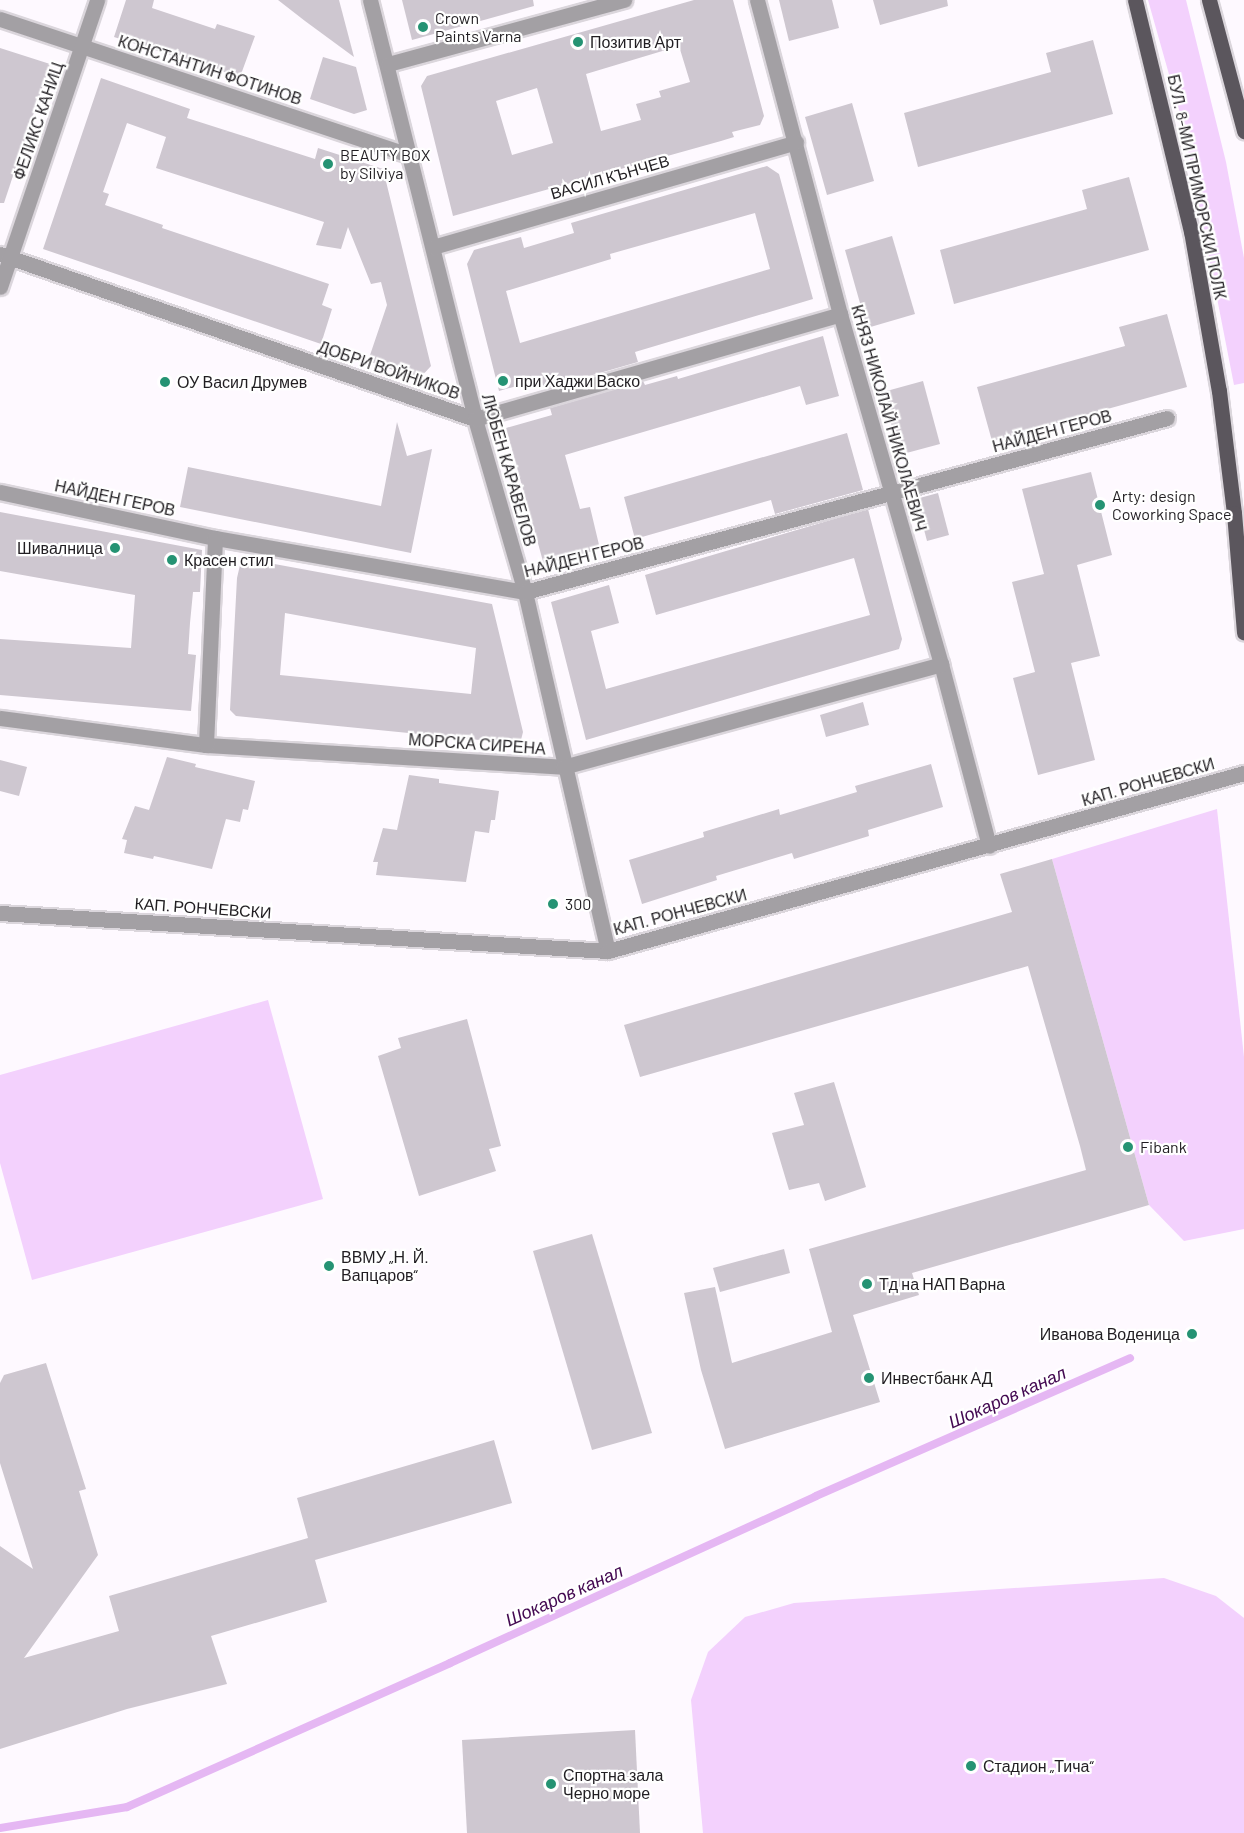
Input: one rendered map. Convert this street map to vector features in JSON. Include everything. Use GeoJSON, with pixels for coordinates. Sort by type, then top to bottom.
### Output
{"type":"FeatureCollection","features":[{"type":"Feature","properties":{"kind":"main road","name":"БУЛ. 8-МИ ПРИМОРСКИ ПОЛК"},"geometry":{"type":"LineString","coordinates":[[1134,0],[1191,231],[1219,391],[1234,513],[1244,633]]}},
{"type":"Feature","properties":{"kind":"main road"},"geometry":{"type":"LineString","coordinates":[[1209,0],[1244,131]]}},
{"type":"Feature","properties":{"kind":"street","name":"ФЕЛИКС КАНИЦ"},"geometry":{"type":"LineString","coordinates":[[0,287],[5,256],[82,46],[96,0]]}},
{"type":"Feature","properties":{"kind":"street","name":"ЛЮБЕН КАРАВЕЛОВ"},"geometry":{"type":"LineString","coordinates":[[370,0],[388,64],[475,418],[525,592],[563,767],[608,951]]}},
{"type":"Feature","properties":{"kind":"street"},"geometry":{"type":"LineString","coordinates":[[388,64],[624,0]]}},
{"type":"Feature","properties":{"kind":"street","name":"КНЯЗ НИКОЛАЙ НИКОЛАЕВИЧ"},"geometry":{"type":"LineString","coordinates":[[758,0],[840,314],[940,664],[989,846]]}},
{"type":"Feature","properties":{"kind":"street","name":"КОНСТАНТИН ФОТИНОВ"},"geometry":{"type":"LineString","coordinates":[[0,19],[409,155]]}},
{"type":"Feature","properties":{"kind":"street","name":"ВАСИЛ КЪНЧЕВ"},"geometry":{"type":"LineString","coordinates":[[433,247],[796,142]]}},
{"type":"Feature","properties":{"kind":"street","name":"ДОБРИ ВОЙНИКОВ"},"geometry":{"type":"LineString","coordinates":[[5,256],[475,418],[840,314]]}},
{"type":"Feature","properties":{"kind":"street","name":"НАЙДЕН ГЕРОВ"},"geometry":{"type":"LineString","coordinates":[[0,492],[215,538],[525,592],[1167,418]]}},
{"type":"Feature","properties":{"kind":"street"},"geometry":{"type":"LineString","coordinates":[[206,745],[215,538]]}},
{"type":"Feature","properties":{"kind":"street","name":"МОРСКА СИРЕНА"},"geometry":{"type":"LineString","coordinates":[[0,718],[206,745],[563,767],[940,664]]}},
{"type":"Feature","properties":{"kind":"street","name":"КАП. РОНЧЕВСКИ"},"geometry":{"type":"LineString","coordinates":[[0,914],[608,951],[1244,773]]}},
{"type":"Feature","properties":{"kind":"shaded area"},"geometry":{"type":"Polygon","coordinates":[[[1148,0],[1186,0],[1226,162],[1244,258],[1244,383],[1234,385],[1183,124],[1148,0]]]}},
{"type":"Feature","properties":{"kind":"shaded area"},"geometry":{"type":"Polygon","coordinates":[[[1217,809],[1244,1057],[1244,1229],[1184,1241],[1149,1205],[1052,859],[1217,809]]]}},
{"type":"Feature","properties":{"kind":"shaded area"},"geometry":{"type":"Polygon","coordinates":[[[268,1000],[323,1199],[32,1280],[0,1163],[0,1075],[268,1000]]]}},
{"type":"Feature","properties":{"kind":"shaded area","name":"Стадион „Тича“"},"geometry":{"type":"Polygon","coordinates":[[[1164,1578],[1216,1596],[1244,1618],[1244,1833],[703,1833],[691,1700],[708,1652],[745,1617],[794,1603],[1164,1578]]]}},
{"type":"Feature","properties":{"kind":"building"},"geometry":{"type":"Polygon","coordinates":[[[126,0],[154,0],[152,8],[215,29],[217,24],[255,36],[240,77],[114,37],[126,0]]]}},
{"type":"Feature","properties":{"kind":"building"},"geometry":{"type":"Polygon","coordinates":[[[278,0],[339,0],[354,57],[305,21],[278,0]]]}},
{"type":"Feature","properties":{"kind":"building"},"geometry":{"type":"Polygon","coordinates":[[[402,0],[533,0],[534,6],[412,40],[402,0]]]}},
{"type":"Feature","properties":{"kind":"building"},"geometry":{"type":"Polygon","coordinates":[[[694,0],[733,0],[764,116],[760,125],[732,132],[734,137],[453,216],[421,86],[427,76],[694,0]],[[679,46],[586,74],[601,131],[641,120],[636,104],[661,97],[659,91],[690,82],[679,46]],[[537,88],[496,101],[512,155],[553,143],[537,88]]]}},
{"type":"Feature","properties":{"kind":"building"},"geometry":{"type":"Polygon","coordinates":[[[779,0],[832,0],[839,28],[789,41],[779,0]]]}},
{"type":"Feature","properties":{"kind":"building"},"geometry":{"type":"Polygon","coordinates":[[[873,0],[947,0],[948,6],[880,25],[873,0]]]}},
{"type":"Feature","properties":{"kind":"building"},"geometry":{"type":"Polygon","coordinates":[[[1093,40],[1113,114],[918,167],[904,113],[1051,72],[1046,53],[1093,40]]]}},
{"type":"Feature","properties":{"kind":"building"},"geometry":{"type":"Polygon","coordinates":[[[0,48],[50,64],[4,203],[0,203],[0,48]]]}},
{"type":"Feature","properties":{"kind":"building"},"geometry":{"type":"Polygon","coordinates":[[[323,57],[356,67],[367,110],[354,114],[310,99],[323,57]]]}},
{"type":"Feature","properties":{"kind":"building"},"geometry":{"type":"Polygon","coordinates":[[[101,78],[190,109],[187,118],[315,159],[318,148],[383,169],[431,366],[419,379],[368,361],[387,305],[381,282],[371,284],[348,227],[341,249],[316,245],[324,222],[156,168],[166,137],[127,123],[103,192],[109,194],[105,205],[163,225],[162,228],[329,284],[322,305],[332,309],[321,344],[43,249],[101,78]]]}},
{"type":"Feature","properties":{"kind":"building"},"geometry":{"type":"Polygon","coordinates":[[[852,103],[874,181],[827,195],[805,117],[852,103]]]}},
{"type":"Feature","properties":{"kind":"building"},"geometry":{"type":"Polygon","coordinates":[[[767,166],[779,174],[813,299],[635,352],[638,362],[544,389],[541,379],[499,391],[467,264],[474,250],[521,237],[524,248],[574,233],[571,223],[767,166]],[[755,213],[610,254],[611,259],[506,291],[520,343],[770,269],[755,213]]]}},
{"type":"Feature","properties":{"kind":"building"},"geometry":{"type":"Polygon","coordinates":[[[1129,177],[1149,250],[954,304],[940,250],[1087,209],[1082,190],[1129,177]]]}},
{"type":"Feature","properties":{"kind":"building"},"geometry":{"type":"Polygon","coordinates":[[[892,236],[915,314],[867,328],[845,250],[892,236]]]}},
{"type":"Feature","properties":{"kind":"building"},"geometry":{"type":"Polygon","coordinates":[[[1167,314],[1187,387],[992,441],[977,387],[1125,346],[1119,327],[1167,314]]]}},
{"type":"Feature","properties":{"kind":"building"},"geometry":{"type":"Polygon","coordinates":[[[823,336],[839,396],[806,405],[800,386],[565,455],[580,509],[590,507],[600,549],[544,565],[506,428],[552,415],[550,408],[643,381],[645,385],[677,376],[678,379],[823,336]]]}},
{"type":"Feature","properties":{"kind":"building"},"geometry":{"type":"Polygon","coordinates":[[[923,381],[940,444],[899,455],[883,392],[923,381]]]}},
{"type":"Feature","properties":{"kind":"building"},"geometry":{"type":"Polygon","coordinates":[[[397,422],[407,456],[432,449],[411,553],[180,507],[188,467],[381,506],[397,422]]]}},
{"type":"Feature","properties":{"kind":"building"},"geometry":{"type":"Polygon","coordinates":[[[847,433],[863,490],[775,514],[771,500],[635,539],[624,497],[847,433]]]}},
{"type":"Feature","properties":{"kind":"building"},"geometry":{"type":"Polygon","coordinates":[[[1091,472],[1112,555],[1077,565],[1100,656],[1071,663],[1095,760],[1038,775],[1013,678],[1035,672],[1012,582],[1044,574],[1022,489],[1091,472]]]}},
{"type":"Feature","properties":{"kind":"building"},"geometry":{"type":"Polygon","coordinates":[[[938,493],[949,535],[927,541],[916,499],[938,493]]]}},
{"type":"Feature","properties":{"kind":"building"},"geometry":{"type":"Polygon","coordinates":[[[868,509],[902,639],[899,649],[586,740],[551,602],[609,585],[619,623],[591,631],[606,689],[870,615],[854,558],[656,615],[645,575],[868,509]]]}},
{"type":"Feature","properties":{"kind":"building"},"geometry":{"type":"Polygon","coordinates":[[[0,512],[202,550],[200,592],[193,592],[190,623],[188,654],[196,655],[191,711],[0,695],[0,639],[131,648],[135,595],[0,571],[0,512]]]}},
{"type":"Feature","properties":{"kind":"building"},"geometry":{"type":"Polygon","coordinates":[[[252,560],[492,604],[523,732],[521,740],[511,743],[236,716],[230,710],[237,578],[240,565],[252,560]],[[285,613],[280,675],[471,694],[476,648],[285,613]]]}},
{"type":"Feature","properties":{"kind":"building"},"geometry":{"type":"Polygon","coordinates":[[[863,702],[869,725],[826,737],[820,715],[863,702]]]}},
{"type":"Feature","properties":{"kind":"building"},"geometry":{"type":"Polygon","coordinates":[[[167,757],[196,764],[195,767],[255,781],[248,810],[243,809],[240,822],[226,819],[212,869],[154,856],[153,859],[124,853],[127,840],[122,839],[135,806],[149,810],[167,757]]]}},
{"type":"Feature","properties":{"kind":"building"},"geometry":{"type":"Polygon","coordinates":[[[0,760],[27,767],[19,796],[0,791],[0,760]]]}},
{"type":"Feature","properties":{"kind":"building"},"geometry":{"type":"Polygon","coordinates":[[[931,764],[943,807],[868,830],[869,836],[794,859],[792,853],[716,876],[717,880],[642,904],[629,860],[704,837],[703,832],[779,809],[780,815],[857,792],[855,786],[931,764]]]}},
{"type":"Feature","properties":{"kind":"building"},"geometry":{"type":"Polygon","coordinates":[[[409,775],[439,779],[439,783],[499,791],[495,820],[491,820],[489,833],[475,831],[466,882],[376,875],[378,862],[373,862],[383,828],[397,830],[409,775]]]}},
{"type":"Feature","properties":{"kind":"building"},"geometry":{"type":"Polygon","coordinates":[[[1052,859],[1149,1205],[912,1273],[919,1295],[853,1315],[880,1402],[725,1449],[701,1370],[684,1293],[715,1287],[732,1363],[832,1332],[809,1249],[1086,1170],[1028,966],[640,1077],[624,1025],[1012,912],[1000,874],[1052,859]]]}},
{"type":"Feature","properties":{"kind":"building"},"geometry":{"type":"Polygon","coordinates":[[[467,1019],[501,1146],[489,1149],[496,1171],[419,1196],[378,1056],[401,1048],[398,1038],[467,1019]]]}},
{"type":"Feature","properties":{"kind":"building"},"geometry":{"type":"Polygon","coordinates":[[[834,1082],[866,1187],[825,1201],[819,1183],[789,1190],[772,1133],[804,1125],[794,1093],[834,1082]]]}},
{"type":"Feature","properties":{"kind":"building"},"geometry":{"type":"Polygon","coordinates":[[[592,1234],[652,1433],[592,1450],[533,1251],[592,1234]]]}},
{"type":"Feature","properties":{"kind":"building"},"geometry":{"type":"Polygon","coordinates":[[[784,1249],[790,1273],[720,1292],[713,1268],[784,1249]]]}},
{"type":"Feature","properties":{"kind":"building"},"geometry":{"type":"Polygon","coordinates":[[[46,1363],[86,1489],[79,1491],[98,1555],[24,1658],[119,1631],[109,1596],[308,1538],[297,1498],[494,1440],[512,1503],[315,1560],[327,1602],[211,1636],[227,1684],[127,1709],[0,1749],[0,1546],[33,1569],[0,1463],[0,1383],[4,1375],[46,1363]]]}},
{"type":"Feature","properties":{"kind":"building","name":"Спортна зала Черно море"},"geometry":{"type":"Polygon","coordinates":[[[635,1730],[640,1833],[467,1833],[462,1740],[635,1730]]]}},
{"type":"Feature","properties":{"kind":"waterway","name":"Шокаров канал"},"geometry":{"type":"LineString","coordinates":[[0,1828],[127,1807],[816,1496],[1130,1358]]}},
{"type":"Feature","properties":{"kind":"place","name":"Crown Paints Varna"},"geometry":{"type":"Point","coordinates":[423,27]}},
{"type":"Feature","properties":{"kind":"place","name":"Позитив Арт"},"geometry":{"type":"Point","coordinates":[578,42]}},
{"type":"Feature","properties":{"kind":"place","name":"BEAUTY BOX by Silviya"},"geometry":{"type":"Point","coordinates":[328,164]}},
{"type":"Feature","properties":{"kind":"place","name":"при Хаджи Васко"},"geometry":{"type":"Point","coordinates":[503,381]}},
{"type":"Feature","properties":{"kind":"place","name":"ОУ Васил Друмев"},"geometry":{"type":"Point","coordinates":[165,382]}},
{"type":"Feature","properties":{"kind":"place","name":"Arty: design Coworking Space"},"geometry":{"type":"Point","coordinates":[1100,505]}},
{"type":"Feature","properties":{"kind":"place","name":"Шивалница"},"geometry":{"type":"Point","coordinates":[115,548]}},
{"type":"Feature","properties":{"kind":"place","name":"Красен стил"},"geometry":{"type":"Point","coordinates":[172,560]}},
{"type":"Feature","properties":{"kind":"place","name":"300"},"geometry":{"type":"Point","coordinates":[553,904]}},
{"type":"Feature","properties":{"kind":"place","name":"Fibank"},"geometry":{"type":"Point","coordinates":[1128,1147]}},
{"type":"Feature","properties":{"kind":"place","name":"ВВМУ „Н. Й. Вапцаров“"},"geometry":{"type":"Point","coordinates":[329,1266]}},
{"type":"Feature","properties":{"kind":"place","name":"Тд на НАП Варна"},"geometry":{"type":"Point","coordinates":[867,1284]}},
{"type":"Feature","properties":{"kind":"place","name":"Иванова Воденица"},"geometry":{"type":"Point","coordinates":[1192,1334]}},
{"type":"Feature","properties":{"kind":"place","name":"Инвестбанк АД"},"geometry":{"type":"Point","coordinates":[869,1378]}},
{"type":"Feature","properties":{"kind":"place","name":"Стадион „Тича“"},"geometry":{"type":"Point","coordinates":[971,1766]}},
{"type":"Feature","properties":{"kind":"place","name":"Спортна зала Черно море"},"geometry":{"type":"Point","coordinates":[551,1784]}}]}
